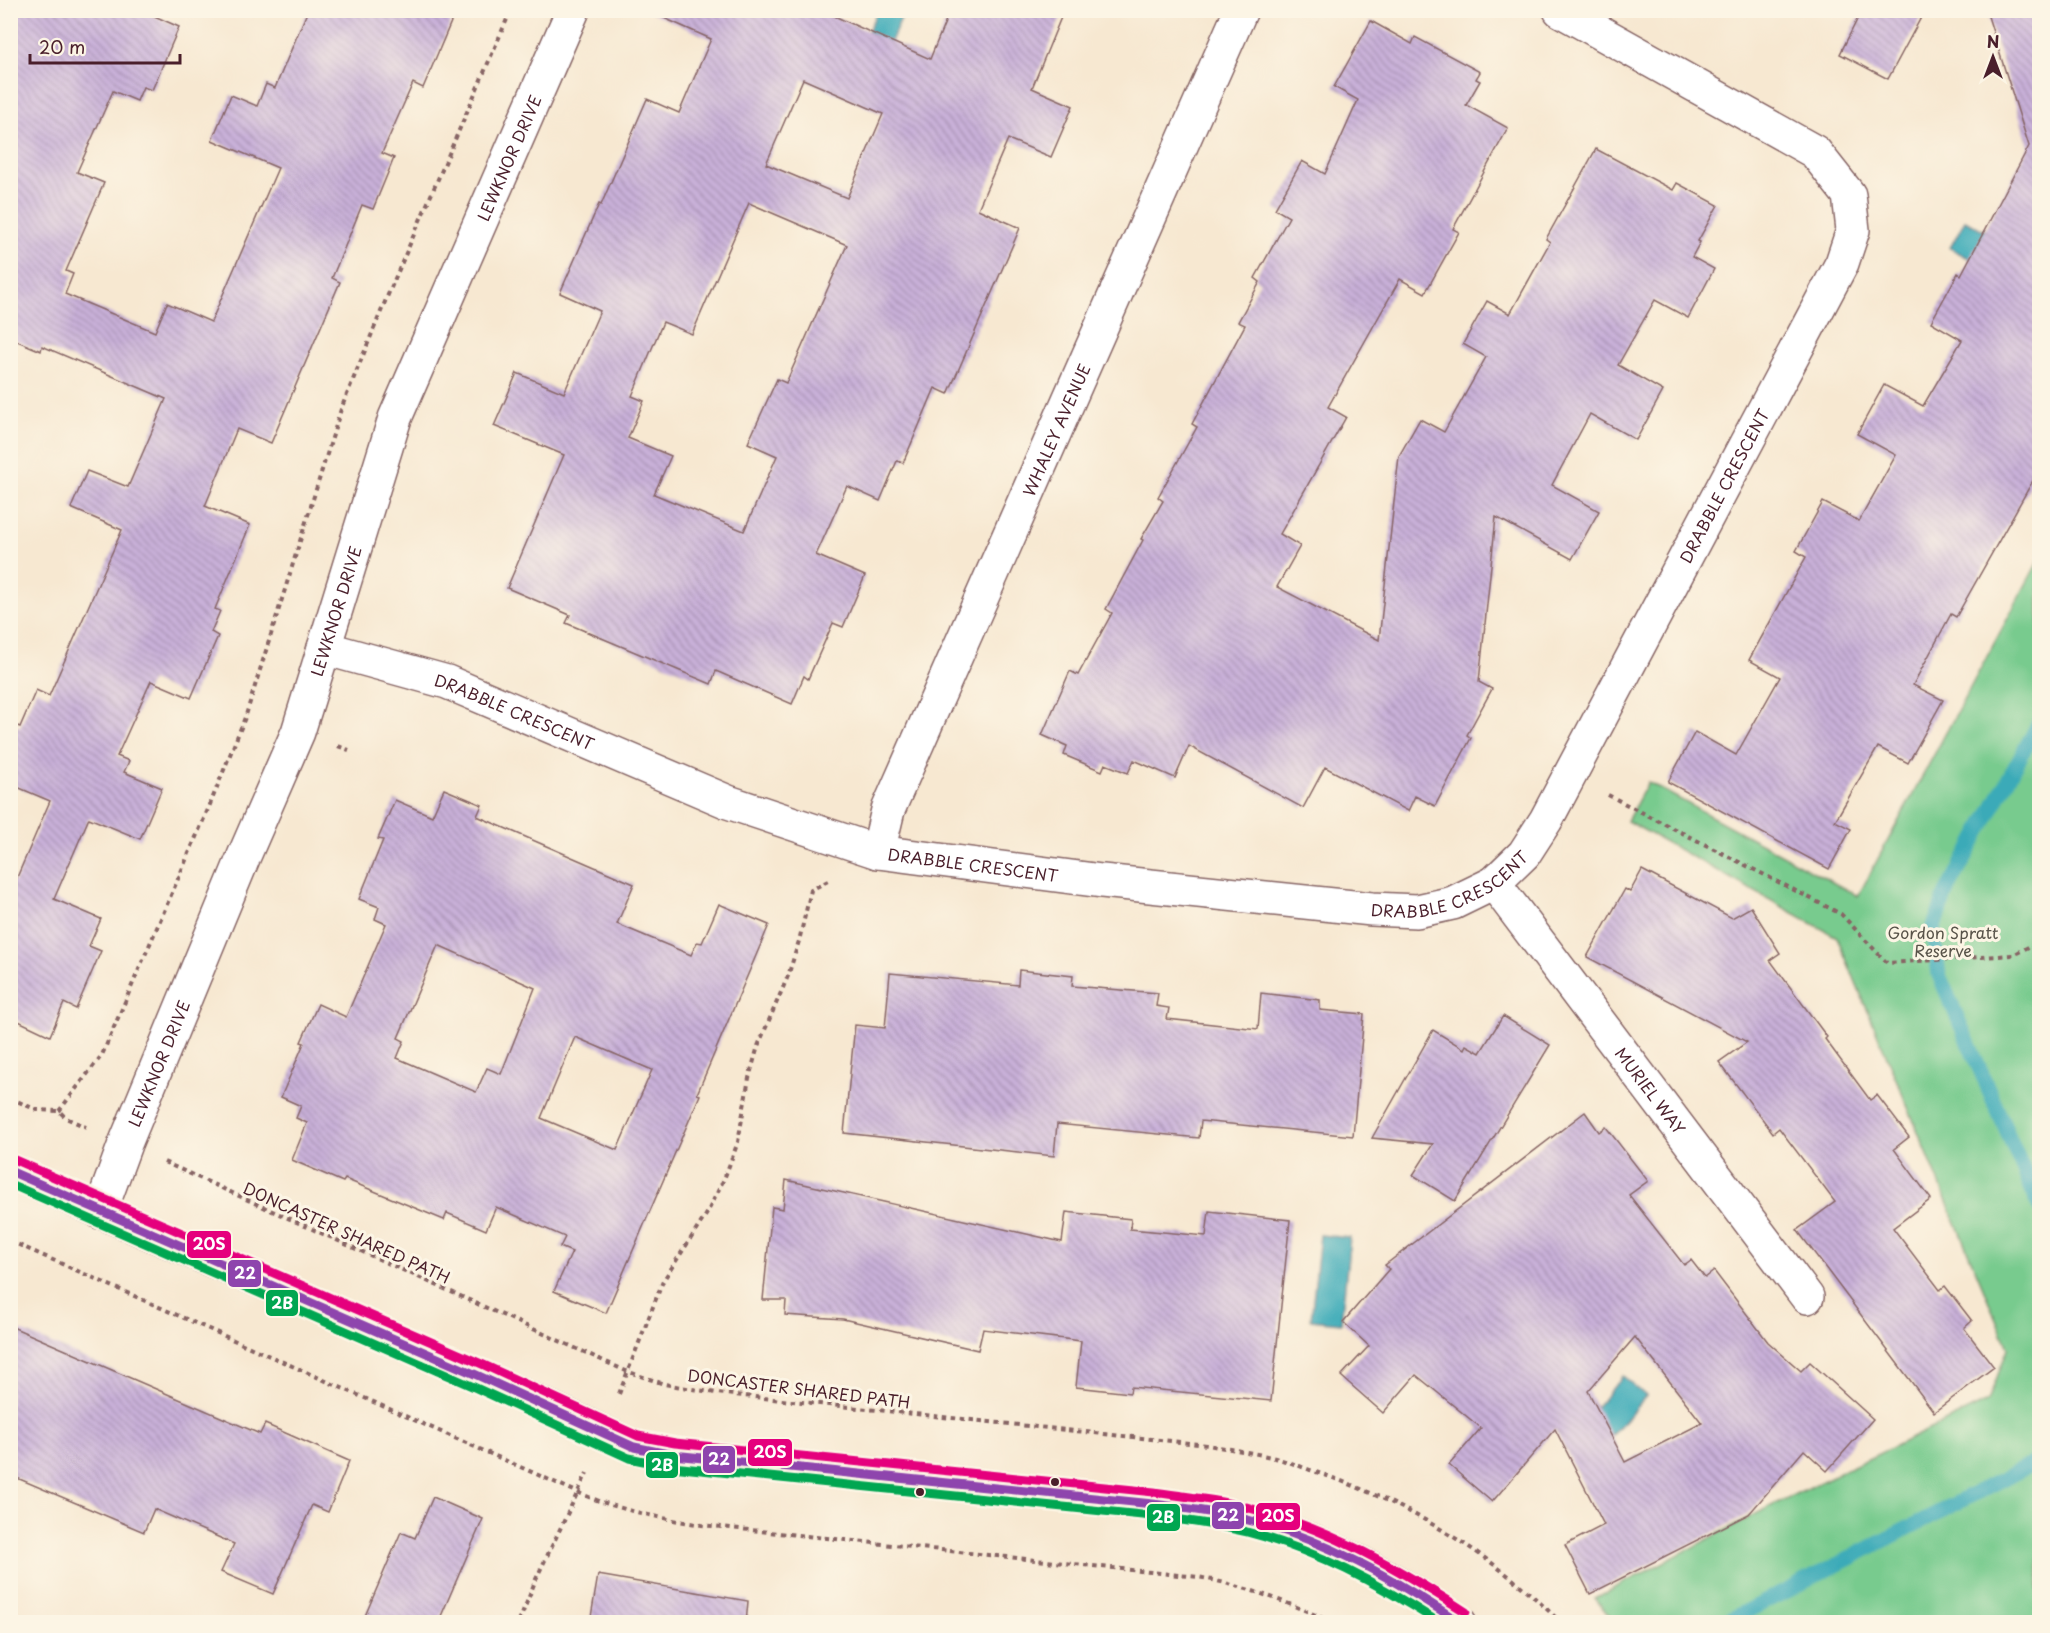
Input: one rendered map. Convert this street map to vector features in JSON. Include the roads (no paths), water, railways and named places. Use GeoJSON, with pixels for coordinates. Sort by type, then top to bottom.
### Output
{"type":"FeatureCollection","features":[{"type":"Feature","properties":{"kind":"street","name":"LEWKNOR DRIVE"},"geometry":{"type":"LineString","coordinates":[[100,1212],[124,1144],[298,732],[395,418],[573,10]]}},
{"type":"Feature","properties":{"kind":"street","name":"WHALEY AVENUE"},"geometry":{"type":"LineString","coordinates":[[878,852],[888,810],[1241,10]]}},
{"type":"Feature","properties":{"kind":"street","name":"DRABBLE CRESCENT"},"geometry":{"type":"LineString","coordinates":[[324,648],[447,682],[728,802],[878,852],[1102,881],[1372,909],[1418,911],[1453,903],[1494,883],[1524,854],[1546,820],[1842,263],[1853,230],[1849,195],[1815,152],[1560,10]]}},
{"type":"Feature","properties":{"kind":"street","name":"MURIEL WAY"},"geometry":{"type":"LineString","coordinates":[[1494,883],[1807,1297]]}},
{"type":"Feature","properties":{"kind":"street"},"geometry":{"type":"LineString","coordinates":[[10,1171],[100,1212],[359,1322],[634,1447],[673,1455],[1153,1504],[1218,1513],[1305,1538],[1345,1554],[1415,1593],[1459,1623]]}},
{"type":"Feature","properties":{"kind":"water"},"geometry":{"type":"Polygon","coordinates":[[[877,11],[904,11],[884,58],[861,48],[877,11]]]}},
{"type":"Feature","properties":{"kind":"water"},"geometry":{"type":"Polygon","coordinates":[[[1965,220],[2021,251],[2006,278],[1950,248],[1965,220]]]}},
{"type":"Feature","properties":{"kind":"water"},"geometry":{"type":"Polygon","coordinates":[[[1320,1235],[1350,1238],[1341,1323],[1311,1320],[1320,1235]]]}},
{"type":"Feature","properties":{"kind":"water"},"geometry":{"type":"Polygon","coordinates":[[[1623,1376],[1646,1396],[1612,1435],[1589,1416],[1623,1376]]]}},
{"type":"Feature","properties":{"kind":"waterway"},"geometry":{"type":"LineString","coordinates":[[2040,721],[1946,893],[1933,929],[1939,975],[2040,1208]]}},
{"type":"Feature","properties":{"kind":"waterway"},"geometry":{"type":"LineString","coordinates":[[1726,1622],[2040,1460]]}},
{"type":"Feature","properties":{"kind":"park label","name":"Gordon Spratt Reserve"},"geometry":{"type":"Point","coordinates":[1943,941]}}]}
